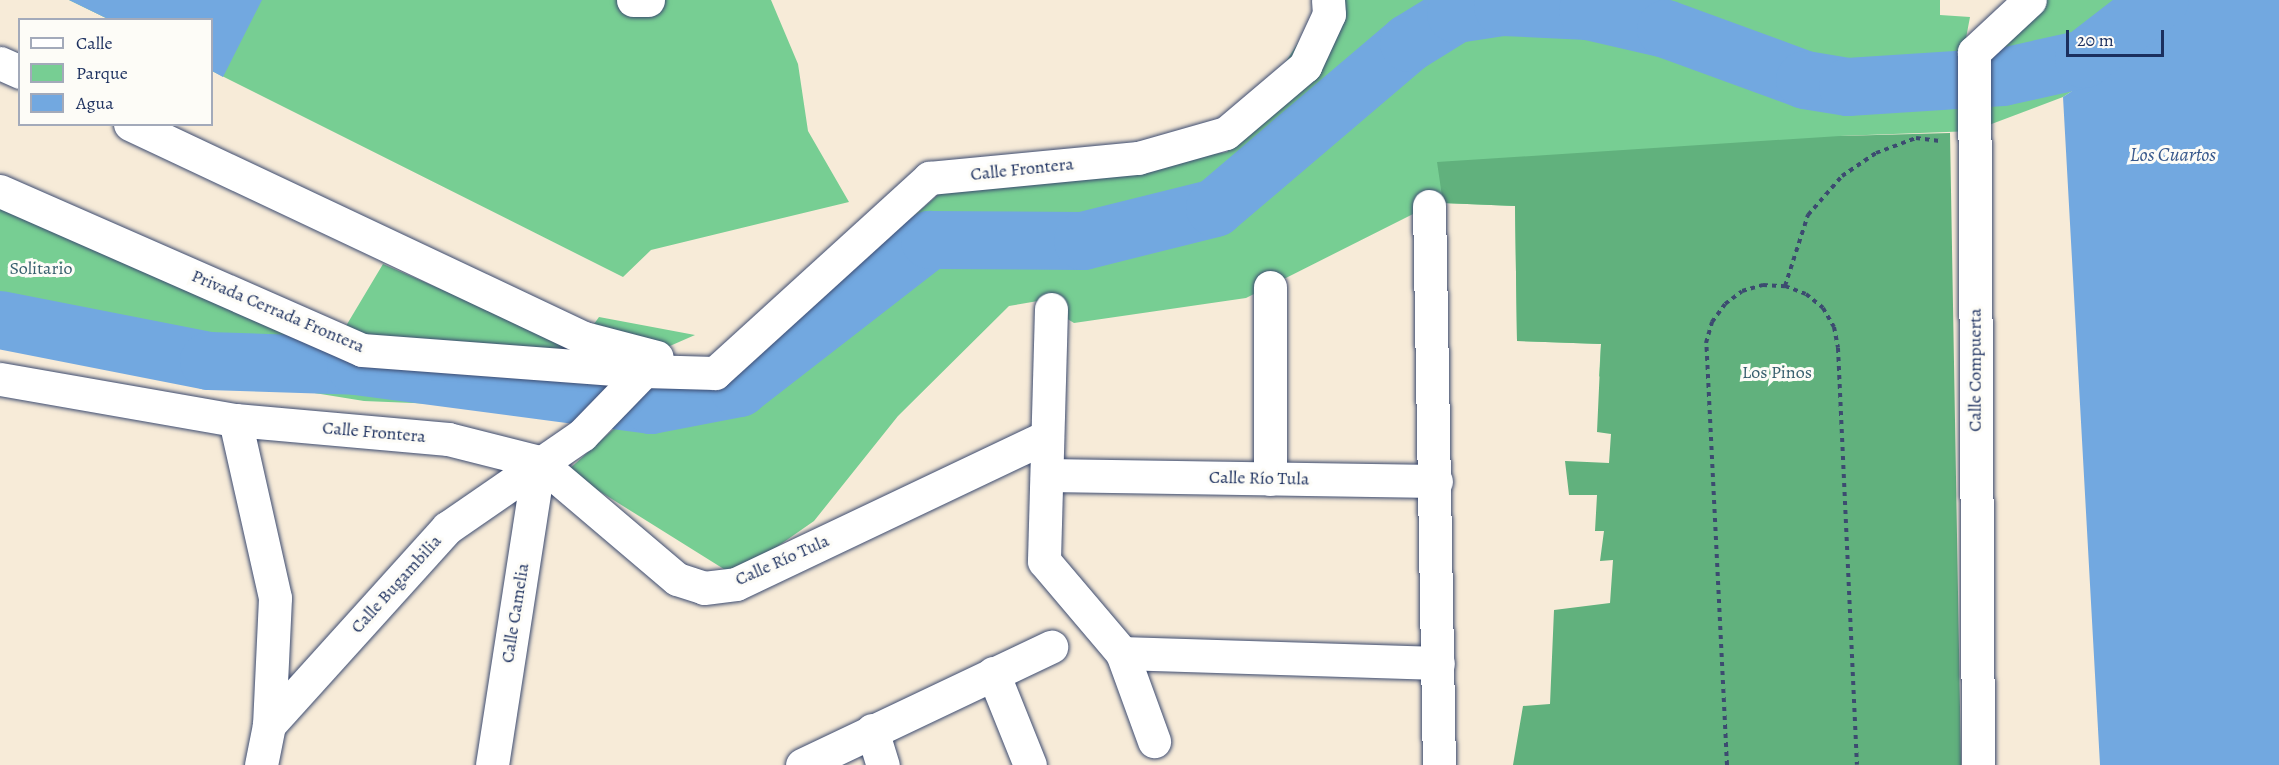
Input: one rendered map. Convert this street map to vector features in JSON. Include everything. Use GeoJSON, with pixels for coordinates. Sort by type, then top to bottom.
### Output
{"type":"FeatureCollection","features":[{"type":"Feature","properties":{"kind":"street"},"geometry":{"type":"LineString","coordinates":[[633,0],[648,0]]}},
{"type":"Feature","properties":{"kind":"street","name":"Calle Frontera"},"geometry":{"type":"LineString","coordinates":[[715,373],[929,178],[1138,158],[1226,133],[1305,66],[1329,14],[1328,0]]}},
{"type":"Feature","properties":{"kind":"street","name":"Calle Compuerta"},"geometry":{"type":"LineString","coordinates":[[1978,765],[1974,52],[2030,0]]}},
{"type":"Feature","properties":{"kind":"street"},"geometry":{"type":"LineString","coordinates":[[0,63],[18,71]]}},
{"type":"Feature","properties":{"kind":"street"},"geometry":{"type":"LineString","coordinates":[[134,126],[584,338],[715,373]]}},
{"type":"Feature","properties":{"kind":"street","name":"Privada Cerrada Frontera"},"geometry":{"type":"LineString","coordinates":[[0,191],[362,350],[644,371]]}},
{"type":"Feature","properties":{"kind":"street"},"geometry":{"type":"LineString","coordinates":[[1429,206],[1436,481],[1439,765]]}},
{"type":"Feature","properties":{"kind":"street"},"geometry":{"type":"LineString","coordinates":[[1270,287],[1270,478]]}},
{"type":"Feature","properties":{"kind":"street"},"geometry":{"type":"LineString","coordinates":[[1051,309],[1044,561],[1122,653],[1154,741]]}},
{"type":"Feature","properties":{"kind":"street"},"geometry":{"type":"LineString","coordinates":[[539,462],[582,435],[644,371],[715,373]]}},
{"type":"Feature","properties":{"kind":"street","name":"Calle Frontera"},"geometry":{"type":"LineString","coordinates":[[0,379],[235,420],[448,439],[539,462]]}},
{"type":"Feature","properties":{"kind":"street"},"geometry":{"type":"LineString","coordinates":[[235,420],[275,598],[269,725],[261,765]]}},
{"type":"Feature","properties":{"kind":"street","name":"Calle Río Tula"},"geometry":{"type":"LineString","coordinates":[[539,462],[677,579],[704,588],[736,584],[1047,436]]}},
{"type":"Feature","properties":{"kind":"street","name":"Calle Bugambilia"},"geometry":{"type":"LineString","coordinates":[[269,725],[447,528],[539,462]]}},
{"type":"Feature","properties":{"kind":"street","name":"Calle Camelia"},"geometry":{"type":"LineString","coordinates":[[492,765],[539,462]]}},
{"type":"Feature","properties":{"kind":"street","name":"Calle Río Tula"},"geometry":{"type":"LineString","coordinates":[[1047,476],[1436,481]]}},
{"type":"Feature","properties":{"kind":"street"},"geometry":{"type":"LineString","coordinates":[[802,765],[1051,647]]}},
{"type":"Feature","properties":{"kind":"street"},"geometry":{"type":"LineString","coordinates":[[1122,653],[1438,663]]}},
{"type":"Feature","properties":{"kind":"street"},"geometry":{"type":"LineString","coordinates":[[993,673],[1030,765]]}},
{"type":"Feature","properties":{"kind":"street"},"geometry":{"type":"LineString","coordinates":[[872,730],[884,765]]}},
{"type":"Feature","properties":{"kind":"path"},"geometry":{"type":"LineString","coordinates":[[1785,286],[1808,215],[1842,176],[1876,153],[1916,138],[1951,141],[1973,131]]}},
{"type":"Feature","properties":{"kind":"path"},"geometry":{"type":"LineString","coordinates":[[1727,765],[1706,343],[1712,322],[1725,304],[1742,291],[1764,285],[1785,286],[1806,294],[1823,308],[1834,327],[1838,348],[1857,765]]}},
{"type":"Feature","properties":{"kind":"green space"},"geometry":{"type":"Polygon","coordinates":[[[69,0],[771,0],[798,64],[808,131],[849,202],[651,250],[623,277],[213,72],[213,18],[106,18],[69,0]]]}},
{"type":"Feature","properties":{"kind":"green space","name":"Solitario"},"geometry":{"type":"Polygon","coordinates":[[[1326,0],[1940,0],[1940,15],[1970,17],[1963,54],[2042,0],[2187,0],[2123,58],[2063,97],[1973,131],[1840,136],[1599,377],[1601,344],[1517,341],[1515,206],[1443,203],[1429,206],[1246,298],[1074,323],[1038,301],[1009,306],[898,416],[814,521],[735,576],[567,471],[626,418],[585,410],[364,401],[0,342],[0,206],[334,346],[383,264],[553,338],[584,338],[599,317],[695,335],[631,363],[740,368],[939,194],[1227,152],[1326,0]]]}},
{"type":"Feature","properties":{"kind":"green space","name":"Los Pinos"},"geometry":{"type":"Polygon","coordinates":[[[1950,133],[1961,765],[1513,765],[1523,706],[1550,704],[1554,610],[1610,603],[1613,560],[1600,561],[1604,531],[1595,531],[1597,495],[1569,495],[1565,461],[1609,463],[1611,434],[1597,432],[1601,344],[1517,341],[1515,206],[1443,203],[1437,162],[1840,136],[1950,133]]]}},
{"type":"Feature","properties":{"kind":"water"},"geometry":{"type":"Polygon","coordinates":[[[69,0],[262,0],[223,77],[213,72],[213,18],[106,18],[69,0]]]}},
{"type":"Feature","properties":{"kind":"water","name":"Los Cuartos"},"geometry":{"type":"Polygon","coordinates":[[[2187,0],[2279,0],[2279,765],[2100,765],[2063,97],[2123,58],[2187,0]]]}},
{"type":"Feature","properties":{"kind":"waterway"},"geometry":{"type":"LineString","coordinates":[[0,320],[209,361],[356,366],[651,405],[739,388],[930,240],[1083,241],[1215,208],[1409,43],[1456,14],[1503,7],[1588,11],[1666,29],[1805,80],[1848,87],[2003,77],[2084,59],[2160,0]]}}]}
